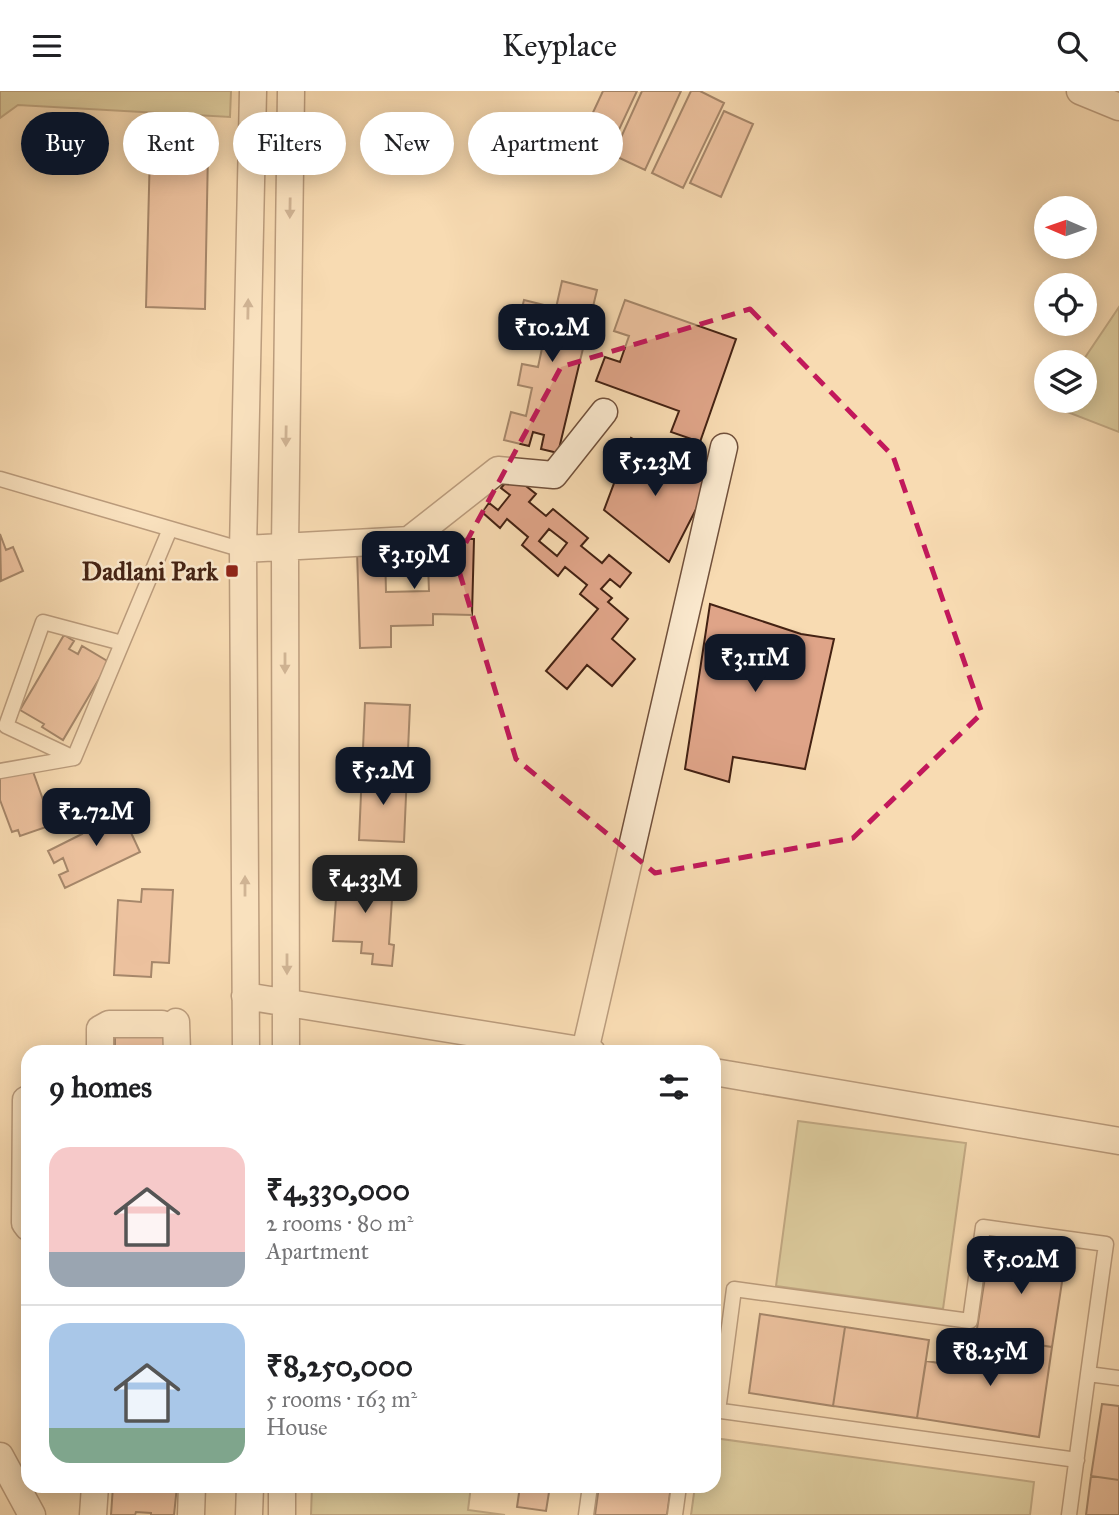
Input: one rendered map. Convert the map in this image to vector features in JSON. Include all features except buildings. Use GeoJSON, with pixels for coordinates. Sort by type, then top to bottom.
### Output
{"type":"FeatureCollection","features":[{"type":"Feature","properties":{"kind":"street"},"geometry":{"type":"LineString","coordinates":[[246,1045],[243,549],[253,91]]}},
{"type":"Feature","properties":{"kind":"street"},"geometry":{"type":"LineString","coordinates":[[286,1045],[285,547],[291,91]]}},
{"type":"Feature","properties":{"kind":"street"},"geometry":{"type":"LineString","coordinates":[[1080,91],[1119,107]]}},
{"type":"Feature","properties":{"kind":"street"},"geometry":{"type":"LineString","coordinates":[[248,343],[288,344]]}},
{"type":"Feature","properties":{"kind":"street"},"geometry":{"type":"LineString","coordinates":[[243,549],[409,540],[498,470],[554,475],[604,412]]}},
{"type":"Feature","properties":{"kind":"street"},"geometry":{"type":"LineString","coordinates":[[590,1045],[724,447]]}},
{"type":"Feature","properties":{"kind":"street"},"geometry":{"type":"LineString","coordinates":[[245,996],[551,1045]]}},
{"type":"Feature","properties":{"kind":"street"},"geometry":{"type":"LineString","coordinates":[[100,1045],[100,1029],[109,1024],[169,1023],[175,1045]]}},
{"type":"Feature","properties":{"kind":"street"},"geometry":{"type":"LineString","coordinates":[[721,1073],[1119,1141]]}},
{"type":"Feature","properties":{"kind":"street"},"geometry":{"type":"LineString","coordinates":[[0,1456],[32,1515]]}},
{"type":"Feature","properties":{"kind":"street"},"geometry":{"type":"LineString","coordinates":[[93,1515],[95,1493]]}},
{"type":"Feature","properties":{"kind":"street"},"geometry":{"type":"LineString","coordinates":[[191,1515],[192,1493]]}},
{"type":"Feature","properties":{"kind":"street"},"geometry":{"type":"LineString","coordinates":[[249,1515],[250,1493]]}},
{"type":"Feature","properties":{"kind":"street"},"geometry":{"type":"LineString","coordinates":[[282,1493],[282,1515]]}},
{"type":"Feature","properties":{"kind":"lane"},"geometry":{"type":"LineString","coordinates":[[0,479],[243,549]]}},
{"type":"Feature","properties":{"kind":"lane"},"geometry":{"type":"LineString","coordinates":[[75,758],[170,529]]}},
{"type":"Feature","properties":{"kind":"lane"},"geometry":{"type":"LineString","coordinates":[[75,758],[6,726],[43,622],[122,643]]}},
{"type":"Feature","properties":{"kind":"lane"},"geometry":{"type":"LineString","coordinates":[[0,772],[75,758]]}},
{"type":"Feature","properties":{"kind":"lane"},"geometry":{"type":"LineString","coordinates":[[721,1377],[734,1289],[970,1321],[983,1227],[1106,1244],[1069,1515]]}},
{"type":"Feature","properties":{"kind":"lane"},"geometry":{"type":"LineString","coordinates":[[1088,1374],[1119,1378]]}},
{"type":"Feature","properties":{"kind":"lane"},"geometry":{"type":"LineString","coordinates":[[721,1412],[1077,1460]]}},
{"type":"Feature","properties":{"kind":"lane"},"geometry":{"type":"LineString","coordinates":[[586,1515],[589,1493]]}},
{"type":"Feature","properties":{"kind":"lane"},"geometry":{"type":"LineString","coordinates":[[675,1515],[678,1493]]}},
{"type":"Feature","properties":{"kind":"highlighted area"},"geometry":{"type":"Polygon","coordinates":[[[750,309],[893,456],[982,713],[853,838],[655,873],[516,759],[456,561],[561,367],[750,309]]]}},
{"type":"Feature","properties":{"kind":"shaded area"},"geometry":{"type":"Polygon","coordinates":[[[0,91],[231,91],[230,117],[219,116],[219,112],[142,112],[18,105],[0,118],[0,91]]]}},
{"type":"Feature","properties":{"kind":"shaded area"},"geometry":{"type":"Polygon","coordinates":[[[1119,307],[1119,432],[1070,413],[1097,413],[1097,350],[1090,350],[1119,307]]]}},
{"type":"Feature","properties":{"kind":"shaded area"},"geometry":{"type":"Polygon","coordinates":[[[798,1121],[966,1143],[943,1309],[776,1286],[798,1121]]]}},
{"type":"Feature","properties":{"kind":"shaded area"},"geometry":{"type":"Polygon","coordinates":[[[721,1439],[1034,1482],[1030,1515],[691,1515],[694,1493],[721,1493],[721,1439]]]}},
{"type":"Feature","properties":{"kind":"shaded area"},"geometry":{"type":"Polygon","coordinates":[[[312,1493],[470,1493],[468,1510],[505,1515],[311,1515],[312,1493]]]}},
{"type":"Feature","properties":{"kind":"place","name":"Dadlani Park"},"geometry":{"type":"Point","coordinates":[232,571]}}]}
